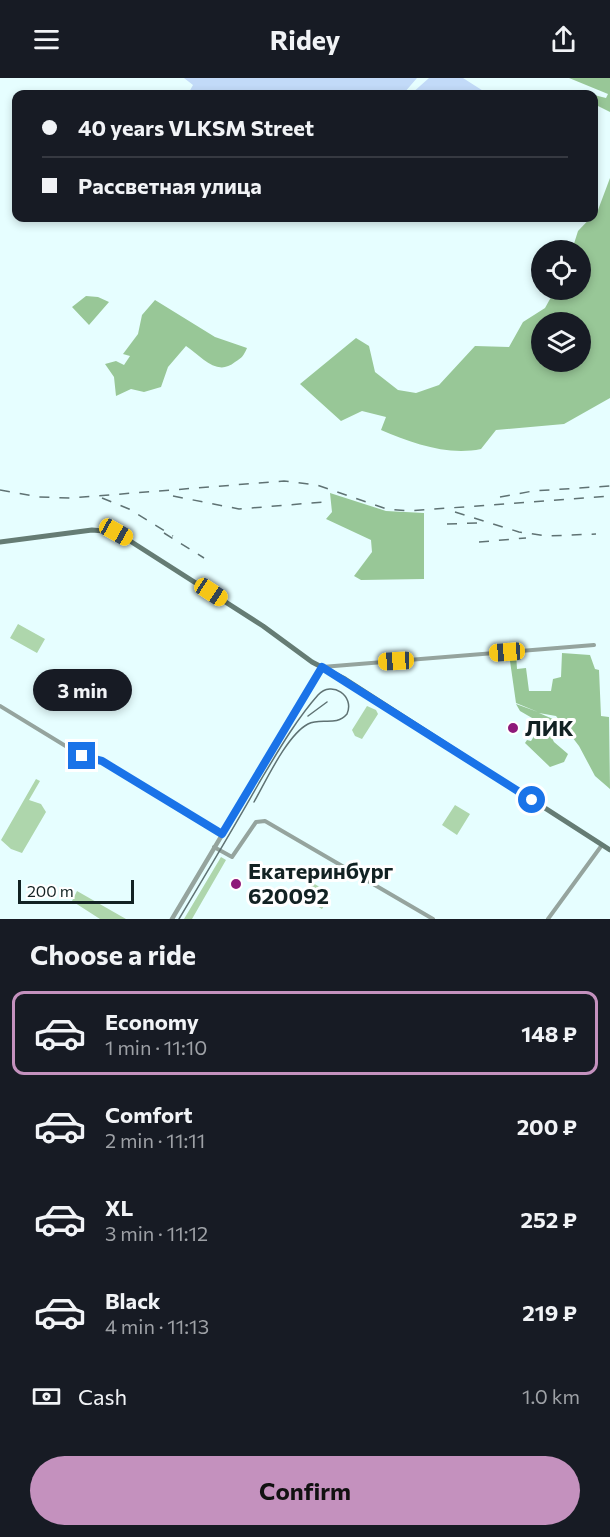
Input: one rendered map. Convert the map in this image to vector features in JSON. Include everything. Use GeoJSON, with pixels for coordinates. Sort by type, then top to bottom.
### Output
{"type":"FeatureCollection","features":[{"type":"Feature","properties":{"kind":"main road"},"geometry":{"type":"LineString","coordinates":[[0,542],[98,530],[116,532],[263,626],[322,667],[345,679],[610,850]]}},
{"type":"Feature","properties":{"kind":"street"},"geometry":{"type":"LineString","coordinates":[[172,919],[322,667],[594,645]]}},
{"type":"Feature","properties":{"kind":"street"},"geometry":{"type":"LineString","coordinates":[[0,706],[82,756],[102,761],[222,834]]}},
{"type":"Feature","properties":{"kind":"street"},"geometry":{"type":"LineString","coordinates":[[214,847],[232,857],[256,822],[265,821],[434,919]]}},
{"type":"Feature","properties":{"kind":"street"},"geometry":{"type":"LineString","coordinates":[[548,919],[602,844]]}},
{"type":"Feature","properties":{"kind":"green space"},"geometry":{"type":"Polygon","coordinates":[[[569,78],[610,78],[610,112],[598,106],[598,96],[606,98],[608,94],[569,78]]]}},
{"type":"Feature","properties":{"kind":"green space"},"geometry":{"type":"Polygon","coordinates":[[[610,178],[610,398],[564,424],[496,430],[481,449],[455,451],[417,444],[381,430],[386,417],[362,411],[341,421],[300,384],[356,338],[369,346],[375,372],[398,390],[416,393],[439,385],[475,346],[509,347],[523,322],[531,317],[531,372],[591,372],[591,312],[539,312],[545,308],[549,300],[591,300],[591,240],[575,240],[578,231],[587,222],[598,222],[598,210],[610,178]]]}},
{"type":"Feature","properties":{"kind":"green space"},"geometry":{"type":"Polygon","coordinates":[[[86,296],[98,297],[109,302],[89,325],[72,307],[86,296]]]}},
{"type":"Feature","properties":{"kind":"green space"},"geometry":{"type":"Polygon","coordinates":[[[155,300],[215,337],[247,348],[244,354],[228,366],[222,367],[210,364],[186,346],[168,367],[161,387],[144,392],[131,389],[116,396],[114,377],[105,364],[116,361],[124,365],[130,356],[123,354],[138,334],[142,315],[155,300]]]}},
{"type":"Feature","properties":{"kind":"green space"},"geometry":{"type":"Polygon","coordinates":[[[330,493],[386,511],[424,513],[424,579],[361,580],[354,576],[372,552],[371,540],[326,519],[332,512],[330,493]]]}},
{"type":"Feature","properties":{"kind":"green space"},"geometry":{"type":"Polygon","coordinates":[[[18,624],[45,639],[37,653],[10,638],[18,624]]]}},
{"type":"Feature","properties":{"kind":"green space"},"geometry":{"type":"Polygon","coordinates":[[[516,653],[517,669],[526,668],[529,691],[551,691],[553,679],[561,677],[562,653],[590,655],[595,669],[599,670],[601,716],[609,717],[610,789],[595,776],[579,746],[556,716],[539,713],[553,719],[548,730],[554,742],[568,754],[564,762],[550,767],[525,743],[527,740],[531,741],[538,730],[539,722],[520,711],[516,704],[538,712],[516,703],[509,654],[516,653]]]}},
{"type":"Feature","properties":{"kind":"green space"},"geometry":{"type":"Polygon","coordinates":[[[367,706],[376,710],[378,714],[362,739],[355,736],[352,730],[367,706]]]}},
{"type":"Feature","properties":{"kind":"green space"},"geometry":{"type":"Polygon","coordinates":[[[36,779],[40,781],[29,800],[41,804],[46,812],[22,853],[11,849],[1,840],[36,779]]]}},
{"type":"Feature","properties":{"kind":"green space"},"geometry":{"type":"Polygon","coordinates":[[[455,805],[470,814],[457,835],[442,825],[455,805]]]}},
{"type":"Feature","properties":{"kind":"green space"},"geometry":{"type":"Polygon","coordinates":[[[221,857],[226,860],[192,919],[184,919],[221,857]]]}},
{"type":"Feature","properties":{"kind":"green space"},"geometry":{"type":"Polygon","coordinates":[[[313,883],[331,894],[322,909],[304,898],[313,883]]]}},
{"type":"Feature","properties":{"kind":"green space"},"geometry":{"type":"Polygon","coordinates":[[[77,891],[126,919],[100,919],[72,901],[77,891]]]}},
{"type":"Feature","properties":{"kind":"water"},"geometry":{"type":"Polygon","coordinates":[[[184,78],[417,78],[407,90],[190,90],[193,85],[184,78]]]}},
{"type":"Feature","properties":{"kind":"water"},"geometry":{"type":"Polygon","coordinates":[[[429,78],[463,78],[482,90],[416,90],[429,78]]]}},
{"type":"Feature","properties":{"kind":"tram line"},"geometry":{"type":"LineString","coordinates":[[179,919],[273,760],[302,716],[318,695],[324,691],[330,689],[341,692],[348,701],[347,714],[338,720],[313,722],[300,730],[285,748],[254,802]]}},
{"type":"Feature","properties":{"kind":"tram line"},"geometry":{"type":"LineString","coordinates":[[308,716],[327,702]]}},
{"type":"Feature","properties":{"kind":"railway"},"geometry":{"type":"LineString","coordinates":[[0,490],[39,497],[71,498],[284,481],[317,485],[387,509],[409,511],[610,496]]}},
{"type":"Feature","properties":{"kind":"railway"},"geometry":{"type":"LineString","coordinates":[[500,497],[533,491],[610,486]]}},
{"type":"Feature","properties":{"kind":"railway"},"geometry":{"type":"LineString","coordinates":[[173,496],[239,509],[324,502]]}},
{"type":"Feature","properties":{"kind":"railway"},"geometry":{"type":"LineString","coordinates":[[102,498],[129,509],[173,536]]}},
{"type":"Feature","properties":{"kind":"railway"},"geometry":{"type":"LineString","coordinates":[[455,512],[519,532],[547,536],[596,534]]}},
{"type":"Feature","properties":{"kind":"railway"},"geometry":{"type":"LineString","coordinates":[[447,524],[478,523]]}},
{"type":"Feature","properties":{"kind":"railway"},"geometry":{"type":"LineString","coordinates":[[164,533],[204,558]]}},
{"type":"Feature","properties":{"kind":"railway"},"geometry":{"type":"LineString","coordinates":[[479,542],[526,538]]}},
{"type":"Feature","properties":{"kind":"place","name":"ЛИК"},"geometry":{"type":"Point","coordinates":[513,728]}},
{"type":"Feature","properties":{"kind":"place","name":"Екатеринбург 620092"},"geometry":{"type":"Point","coordinates":[236,884]}},
{"type":"Feature","properties":{"kind":"route"},"geometry":{"type":"LineString","coordinates":[[82,756],[102,761],[222,834],[322,667],[345,679],[532,800]]}}]}
